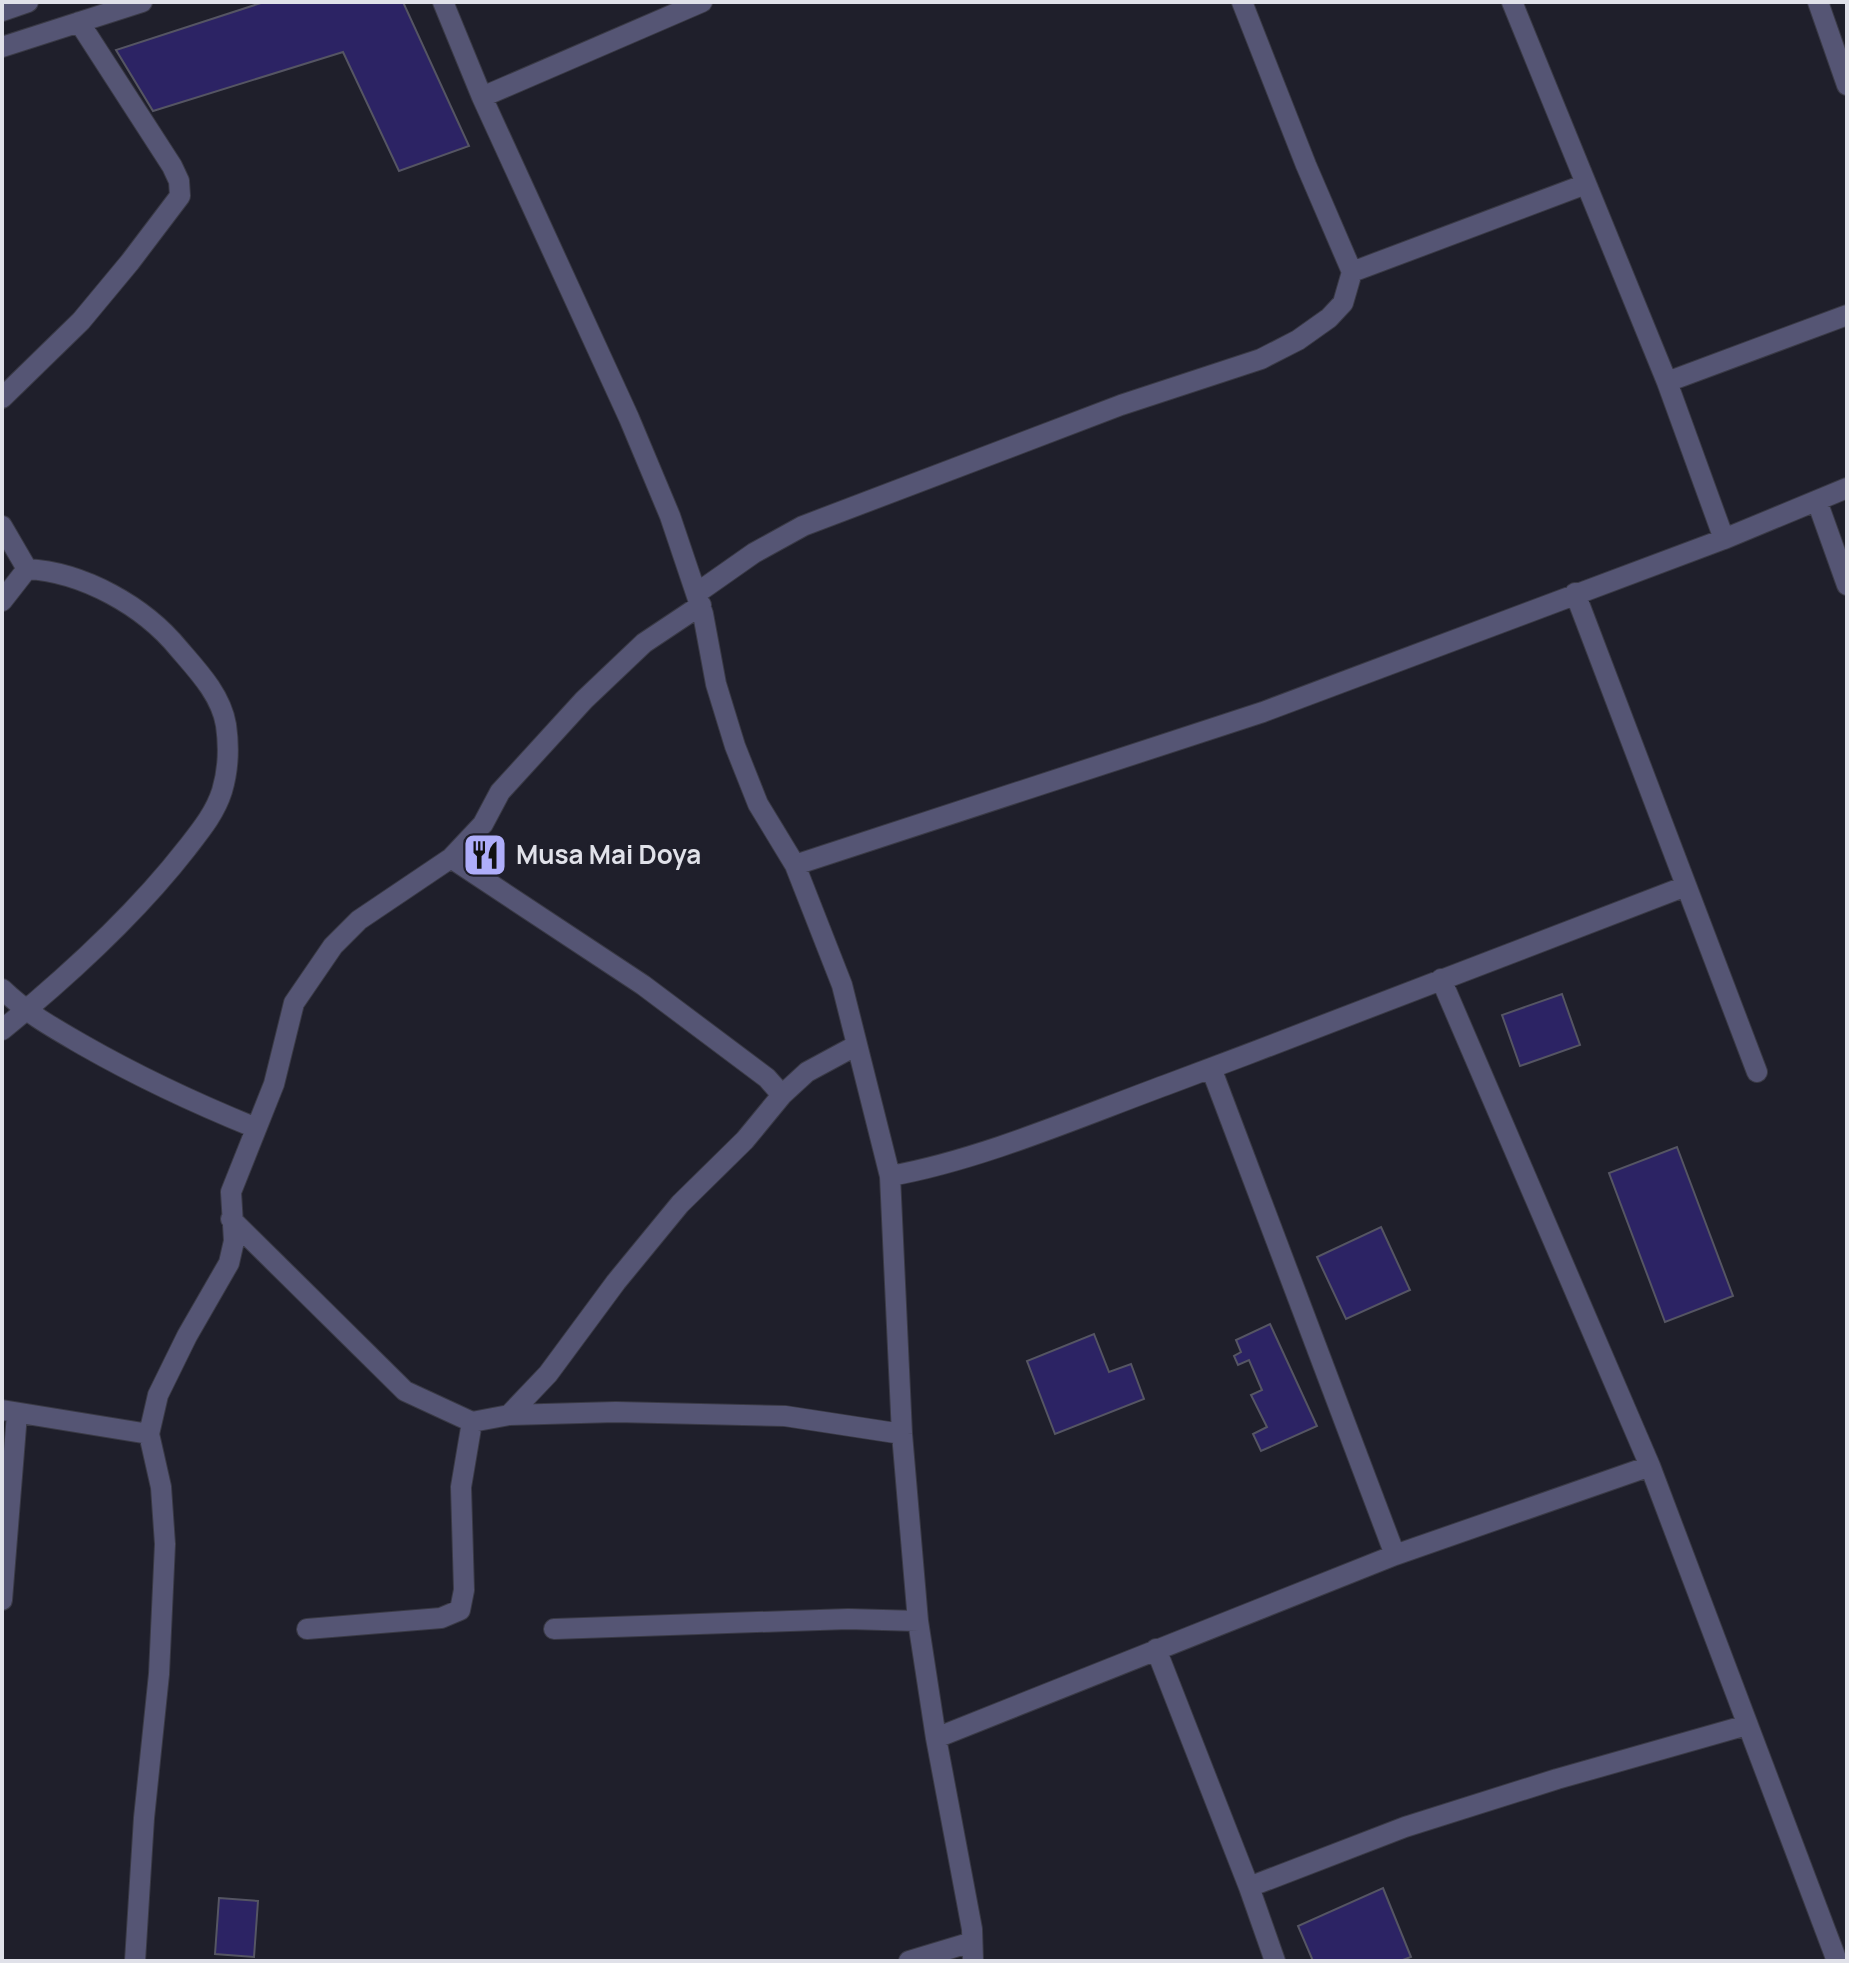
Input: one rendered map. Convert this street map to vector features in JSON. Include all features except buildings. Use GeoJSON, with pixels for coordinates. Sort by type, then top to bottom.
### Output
{"type":"FeatureCollection","features":[{"type":"Feature","properties":{"kind":"street"},"geometry":{"type":"LineString","coordinates":[[2,11],[28,2]]}},
{"type":"Feature","properties":{"kind":"street"},"geometry":{"type":"LineString","coordinates":[[2,47],[142,2]]}},
{"type":"Feature","properties":{"kind":"street"},"geometry":{"type":"LineString","coordinates":[[443,2],[482,97],[635,432],[670,516],[699,599],[716,684],[735,746],[758,804],[795,865],[842,985],[890,1176],[902,1434],[918,1621],[973,1951],[909,1961]]}},
{"type":"Feature","properties":{"kind":"street"},"geometry":{"type":"LineString","coordinates":[[482,97],[702,2]]}},
{"type":"Feature","properties":{"kind":"street"},"geometry":{"type":"LineString","coordinates":[[135,1961],[144,1818],[159,1674],[165,1544],[161,1487],[149,1434],[158,1395],[187,1336],[229,1263],[234,1241],[231,1192],[274,1084],[294,1003],[333,946],[359,920],[451,858],[483,824],[500,792],[584,700],[644,643],[754,553],[803,526],[1121,405],[1261,359],[1298,340],[1329,318],[1343,303],[1352,272],[1242,2]]}},
{"type":"Feature","properties":{"kind":"street"},"geometry":{"type":"LineString","coordinates":[[1512,2],[1667,382],[1724,539]]}},
{"type":"Feature","properties":{"kind":"street"},"geometry":{"type":"LineString","coordinates":[[1818,2],[1847,85]]}},
{"type":"Feature","properties":{"kind":"street"},"geometry":{"type":"LineString","coordinates":[[2,398],[81,321],[176,205],[180,196],[179,181],[172,166],[79,22]]}},
{"type":"Feature","properties":{"kind":"street"},"geometry":{"type":"LineString","coordinates":[[1352,272],[1586,184]]}},
{"type":"Feature","properties":{"kind":"street"},"geometry":{"type":"LineString","coordinates":[[1667,382],[1847,315]]}},
{"type":"Feature","properties":{"kind":"street"},"geometry":{"type":"LineString","coordinates":[[795,865],[1263,712],[1724,539],[1847,488]]}},
{"type":"Feature","properties":{"kind":"street"},"geometry":{"type":"LineString","coordinates":[[1817,501],[1847,585]]}},
{"type":"Feature","properties":{"kind":"street"},"geometry":{"type":"LineString","coordinates":[[2,526],[27,569]]}},
{"type":"Feature","properties":{"kind":"street"},"geometry":{"type":"LineString","coordinates":[[2,601],[27,569]]}},
{"type":"Feature","properties":{"kind":"street"},"geometry":{"type":"LineString","coordinates":[[2,1030],[149,895],[208,821],[222,792],[227,762],[226,725],[218,700],[167,634],[136,609],[95,588],[63,574],[27,569]]}},
{"type":"Feature","properties":{"kind":"street"},"geometry":{"type":"LineString","coordinates":[[1575,593],[1757,1072]]}},
{"type":"Feature","properties":{"kind":"street"},"geometry":{"type":"LineString","coordinates":[[451,858],[643,985],[767,1078],[782,1095]]}},
{"type":"Feature","properties":{"kind":"street"},"geometry":{"type":"LineString","coordinates":[[890,1176],[919,1171],[986,1150],[1211,1068],[1686,886]]}},
{"type":"Feature","properties":{"kind":"street"},"geometry":{"type":"LineString","coordinates":[[1441,979],[1650,1466],[1837,1961]]}},
{"type":"Feature","properties":{"kind":"street"},"geometry":{"type":"LineString","coordinates":[[2,989],[25,1011],[159,1086],[256,1128]]}},
{"type":"Feature","properties":{"kind":"street"},"geometry":{"type":"LineString","coordinates":[[509,1415],[548,1374],[616,1282],[680,1204],[745,1140],[782,1095],[807,1072],[857,1045]]}},
{"type":"Feature","properties":{"kind":"street"},"geometry":{"type":"LineString","coordinates":[[1211,1068],[1395,1555]]}},
{"type":"Feature","properties":{"kind":"street"},"geometry":{"type":"LineString","coordinates":[[231,1219],[405,1391],[472,1422],[509,1415],[616,1412],[785,1416],[902,1434]]}},
{"type":"Feature","properties":{"kind":"street"},"geometry":{"type":"LineString","coordinates":[[2,1600],[10,1412],[149,1434]]}},
{"type":"Feature","properties":{"kind":"street"},"geometry":{"type":"LineString","coordinates":[[307,1629],[441,1618],[460,1610],[464,1590],[461,1487],[472,1422]]}},
{"type":"Feature","properties":{"kind":"street"},"geometry":{"type":"LineString","coordinates":[[936,1738],[1395,1555],[1650,1466]]}},
{"type":"Feature","properties":{"kind":"street"},"geometry":{"type":"LineString","coordinates":[[554,1629],[848,1619],[918,1621]]}},
{"type":"Feature","properties":{"kind":"street"},"geometry":{"type":"LineString","coordinates":[[1156,1649],[1275,1961]]}},
{"type":"Feature","properties":{"kind":"street"},"geometry":{"type":"LineString","coordinates":[[1249,1887],[1420,1822],[1747,1725]]}},
{"type":"Feature","properties":{"kind":"place","name":"Musa Mai Doya"},"geometry":{"type":"Point","coordinates":[485,855]}}]}
